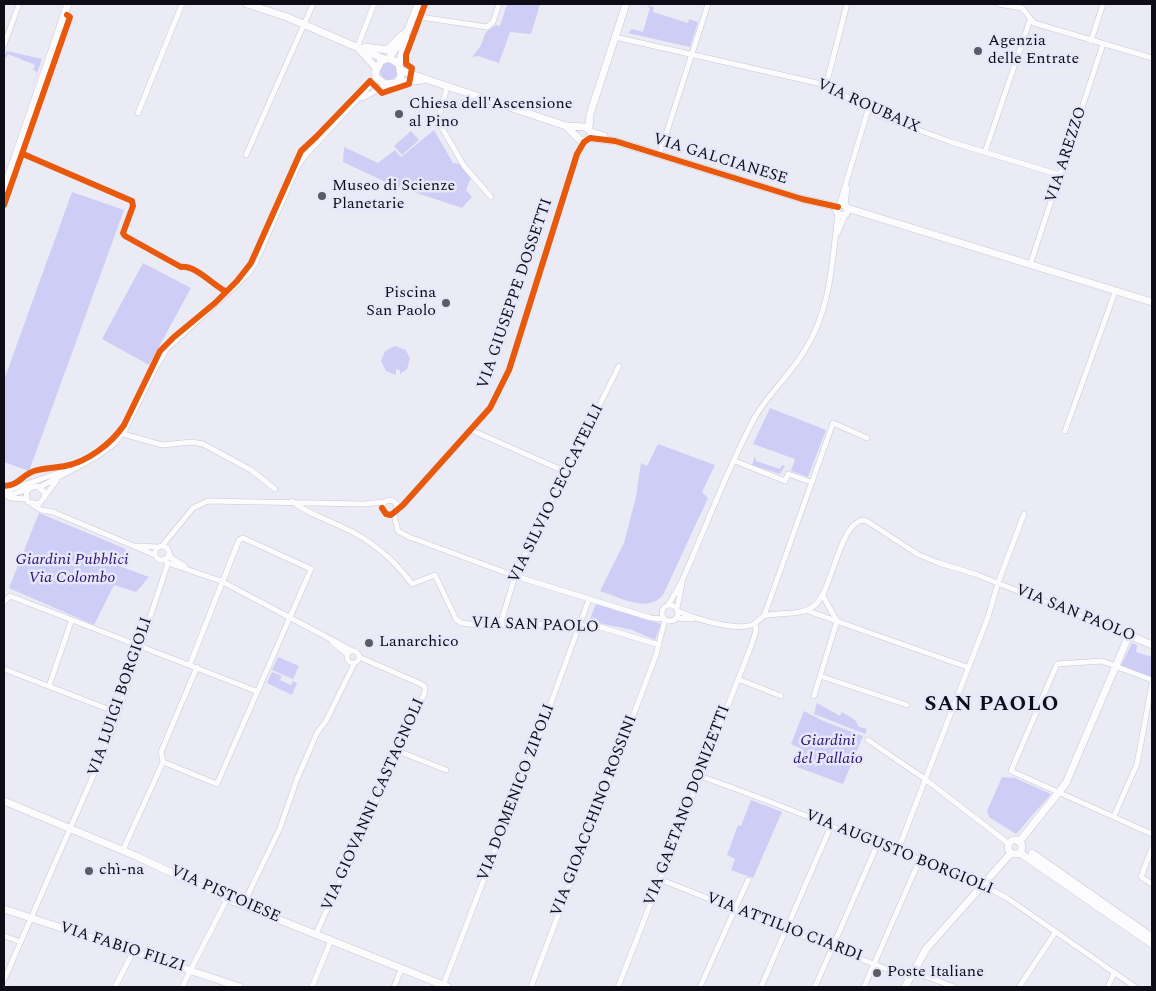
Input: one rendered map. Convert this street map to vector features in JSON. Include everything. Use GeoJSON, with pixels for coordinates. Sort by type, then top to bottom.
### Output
{"type":"FeatureCollection","features":[{"type":"Feature","properties":{"kind":"street"},"geometry":{"type":"LineString","coordinates":[[4,45],[19,4]]}},
{"type":"Feature","properties":{"kind":"street"},"geometry":{"type":"LineString","coordinates":[[4,189],[68,4]]}},
{"type":"Feature","properties":{"kind":"street"},"geometry":{"type":"LineString","coordinates":[[138,114],[182,4]]}},
{"type":"Feature","properties":{"kind":"street","name":"VIA GALCIANESE"},"geometry":{"type":"LineString","coordinates":[[249,4],[305,24],[358,49],[387,59],[425,80],[659,156],[817,203],[871,216],[1152,302]]}},
{"type":"Feature","properties":{"kind":"street"},"geometry":{"type":"LineString","coordinates":[[246,155],[313,4]]}},
{"type":"Feature","properties":{"kind":"street"},"geometry":{"type":"LineString","coordinates":[[358,49],[374,4]]}},
{"type":"Feature","properties":{"kind":"street"},"geometry":{"type":"LineString","coordinates":[[396,83],[408,30],[418,4]]}},
{"type":"Feature","properties":{"kind":"street"},"geometry":{"type":"LineString","coordinates":[[413,16],[486,27],[493,22],[499,4]]}},
{"type":"Feature","properties":{"kind":"street"},"geometry":{"type":"LineString","coordinates":[[576,137],[586,132],[590,114],[626,4]]}},
{"type":"Feature","properties":{"kind":"street"},"geometry":{"type":"LineString","coordinates":[[659,156],[708,4]]}},
{"type":"Feature","properties":{"kind":"street"},"geometry":{"type":"LineString","coordinates":[[826,86],[847,4]]}},
{"type":"Feature","properties":{"kind":"street"},"geometry":{"type":"LineString","coordinates":[[998,4],[1022,8],[1030,20],[1091,41],[1152,58]]}},
{"type":"Feature","properties":{"kind":"street"},"geometry":{"type":"LineString","coordinates":[[1091,41],[1103,4]]}},
{"type":"Feature","properties":{"kind":"street"},"geometry":{"type":"LineString","coordinates":[[985,152],[1030,20]]}},
{"type":"Feature","properties":{"kind":"street"},"geometry":{"type":"LineString","coordinates":[[358,49],[366,47],[387,50],[408,30]]}},
{"type":"Feature","properties":{"kind":"street"},"geometry":{"type":"LineString","coordinates":[[376,68],[387,59],[408,30]]}},
{"type":"Feature","properties":{"kind":"street","name":"VIA ROUBAIX"},"geometry":{"type":"LineString","coordinates":[[615,37],[826,86],[868,110],[951,142],[1060,175]]}},
{"type":"Feature","properties":{"kind":"street","name":"VIA AREZZO"},"geometry":{"type":"LineString","coordinates":[[1030,265],[1103,44]]}},
{"type":"Feature","properties":{"kind":"street"},"geometry":{"type":"LineString","coordinates":[[358,49],[376,68],[377,78],[387,85]]}},
{"type":"Feature","properties":{"kind":"street","name":"VIA GALCIANESE"},"geometry":{"type":"LineString","coordinates":[[40,488],[104,452],[123,434],[162,356],[247,275],[255,264],[297,168],[304,157],[361,98],[377,78]]}},
{"type":"Feature","properties":{"kind":"street","name":"VIA GALCIANESE"},"geometry":{"type":"LineString","coordinates":[[361,98],[387,85],[425,80]]}},
{"type":"Feature","properties":{"kind":"street"},"geometry":{"type":"LineString","coordinates":[[447,87],[438,121],[464,166],[491,197]]}},
{"type":"Feature","properties":{"kind":"street"},"geometry":{"type":"LineString","coordinates":[[643,615],[654,615],[661,612],[682,581],[756,416],[805,350],[819,321],[828,291],[847,183],[868,110]]}},
{"type":"Feature","properties":{"kind":"street","name":"VIA GALCIANESE"},"geometry":{"type":"LineString","coordinates":[[566,126],[576,137],[586,132]]}},
{"type":"Feature","properties":{"kind":"street","name":"VIA GIUSEPPE DOSSETTI"},"geometry":{"type":"LineString","coordinates":[[395,512],[471,430],[494,402],[509,370],[577,154],[586,132]]}},
{"type":"Feature","properties":{"kind":"street","name":"VIA GIUSEPPE DOSSETTI"},"geometry":{"type":"LineString","coordinates":[[576,137],[577,154]]}},
{"type":"Feature","properties":{"kind":"street"},"geometry":{"type":"LineString","coordinates":[[1065,432],[1115,292]]}},
{"type":"Feature","properties":{"kind":"street","name":"VIA SILVIO CECCATELLI"},"geometry":{"type":"LineString","coordinates":[[500,625],[514,576],[619,366]]}},
{"type":"Feature","properties":{"kind":"street"},"geometry":{"type":"LineString","coordinates":[[394,501],[398,507],[395,512],[396,526],[402,534],[514,576],[643,615],[672,621],[676,618],[694,618],[738,626],[755,624],[764,616],[833,423],[867,438]]}},
{"type":"Feature","properties":{"kind":"street"},"geometry":{"type":"LineString","coordinates":[[471,430],[566,472]]}},
{"type":"Feature","properties":{"kind":"street"},"geometry":{"type":"LineString","coordinates":[[123,434],[162,445],[192,442],[203,444],[251,470],[274,489]]}},
{"type":"Feature","properties":{"kind":"street"},"geometry":{"type":"LineString","coordinates":[[735,461],[785,481],[788,474],[811,482]]}},
{"type":"Feature","properties":{"kind":"street","name":"VIA GALCIANESE"},"geometry":{"type":"LineString","coordinates":[[4,489],[12,489],[48,475],[75,468]]}},
{"type":"Feature","properties":{"kind":"street","name":"VIA GALCIANESE"},"geometry":{"type":"LineString","coordinates":[[33,505],[39,504],[44,499],[53,483],[60,476]]}},
{"type":"Feature","properties":{"kind":"street"},"geometry":{"type":"LineString","coordinates":[[30,488],[26,493],[27,499],[40,510],[52,512],[155,555],[160,559],[221,582],[358,653],[359,657],[318,733],[280,828],[243,905]]}},
{"type":"Feature","properties":{"kind":"street"},"geometry":{"type":"LineString","coordinates":[[4,494],[14,494],[30,488],[40,488],[44,492],[44,505],[52,512]]}},
{"type":"Feature","properties":{"kind":"street"},"geometry":{"type":"LineString","coordinates":[[4,494],[12,498],[27,499]]}},
{"type":"Feature","properties":{"kind":"street"},"geometry":{"type":"LineString","coordinates":[[155,555],[160,546],[169,538],[193,508],[208,501],[292,501],[383,505],[389,500],[406,500]]}},
{"type":"Feature","properties":{"kind":"street","name":"VIA SAN PAOLO"},"geometry":{"type":"LineString","coordinates":[[292,501],[303,510],[362,536],[390,559],[412,584],[435,575],[459,622],[484,626],[579,624],[613,630],[659,645]]}},
{"type":"Feature","properties":{"kind":"street"},"geometry":{"type":"LineString","coordinates":[[383,505],[386,514],[395,512]]}},
{"type":"Feature","properties":{"kind":"street","name":"VIA SAN PAOLO"},"geometry":{"type":"LineString","coordinates":[[998,582],[1024,514]]}},
{"type":"Feature","properties":{"kind":"street","name":"VIA SAN PAOLO"},"geometry":{"type":"LineString","coordinates":[[808,611],[823,596],[848,531],[861,520],[871,523],[920,555],[998,582],[1152,645]]}},
{"type":"Feature","properties":{"kind":"street"},"geometry":{"type":"LineString","coordinates":[[166,561],[169,538]]}},
{"type":"Feature","properties":{"kind":"street"},"geometry":{"type":"LineString","coordinates":[[163,762],[217,784],[310,569],[242,538],[238,541],[190,664]]}},
{"type":"Feature","properties":{"kind":"street"},"geometry":{"type":"LineString","coordinates":[[133,546],[160,546],[168,551],[171,558],[194,571]]}},
{"type":"Feature","properties":{"kind":"street","name":"VIA LUIGI BORGIOLI"},"geometry":{"type":"LineString","coordinates":[[4,980],[71,829],[118,713],[166,561]]}},
{"type":"Feature","properties":{"kind":"street"},"geometry":{"type":"LineString","coordinates":[[676,618],[682,581]]}},
{"type":"Feature","properties":{"kind":"street"},"geometry":{"type":"LineString","coordinates":[[898,850],[967,667],[988,617],[998,582]]}},
{"type":"Feature","properties":{"kind":"street"},"geometry":{"type":"LineString","coordinates":[[4,602],[10,596],[71,622],[141,645],[256,691]]}},
{"type":"Feature","properties":{"kind":"street"},"geometry":{"type":"LineString","coordinates":[[814,696],[837,621],[823,596]]}},
{"type":"Feature","properties":{"kind":"street","name":"VIA DOMENICO ZIPOLI"},"geometry":{"type":"LineString","coordinates":[[446,986],[589,599]]}},
{"type":"Feature","properties":{"kind":"street"},"geometry":{"type":"LineString","coordinates":[[668,604],[694,618]]}},
{"type":"Feature","properties":{"kind":"street"},"geometry":{"type":"LineString","coordinates":[[764,616],[808,611],[967,667]]}},
{"type":"Feature","properties":{"kind":"street"},"geometry":{"type":"LineString","coordinates":[[659,645],[665,619],[661,612]]}},
{"type":"Feature","properties":{"kind":"street"},"geometry":{"type":"LineString","coordinates":[[50,686],[71,622]]}},
{"type":"Feature","properties":{"kind":"street","name":"VIA GAETANO DONIZETTI"},"geometry":{"type":"LineString","coordinates":[[618,987],[738,679],[756,630],[755,624]]}},
{"type":"Feature","properties":{"kind":"street"},"geometry":{"type":"LineString","coordinates":[[905,987],[926,949],[985,886],[1011,853],[1020,848],[1061,792],[1129,635]]}},
{"type":"Feature","properties":{"kind":"street"},"geometry":{"type":"LineString","coordinates":[[327,638],[347,654],[348,661],[355,662]]}},
{"type":"Feature","properties":{"kind":"street","name":"VIA GIOACCHINO ROSSINI"},"geometry":{"type":"LineString","coordinates":[[531,987],[659,645]]}},
{"type":"Feature","properties":{"kind":"street"},"geometry":{"type":"LineString","coordinates":[[347,654],[353,651]]}},
{"type":"Feature","properties":{"kind":"street","name":"VIA GIOVANNI CASTAGNOLI"},"geometry":{"type":"LineString","coordinates":[[316,934],[425,687],[359,657]]}},
{"type":"Feature","properties":{"kind":"street"},"geometry":{"type":"LineString","coordinates":[[1152,680],[1098,661],[1057,664],[1011,771],[1152,834]]}},
{"type":"Feature","properties":{"kind":"street"},"geometry":{"type":"LineString","coordinates":[[123,850],[163,762],[161,752],[197,667]]}},
{"type":"Feature","properties":{"kind":"street"},"geometry":{"type":"LineString","coordinates":[[4,669],[118,713]]}},
{"type":"Feature","properties":{"kind":"street"},"geometry":{"type":"LineString","coordinates":[[820,676],[907,705]]}},
{"type":"Feature","properties":{"kind":"street"},"geometry":{"type":"LineString","coordinates":[[738,679],[781,696]]}},
{"type":"Feature","properties":{"kind":"street"},"geometry":{"type":"LineString","coordinates":[[1114,816],[1136,764],[1152,684]]}},
{"type":"Feature","properties":{"kind":"street"},"geometry":{"type":"LineString","coordinates":[[868,740],[925,779],[1009,844]]}},
{"type":"Feature","properties":{"kind":"street"},"geometry":{"type":"LineString","coordinates":[[398,751],[446,770]]}},
{"type":"Feature","properties":{"kind":"street","name":"VIA AUGUSTO BORGIOLI"},"geometry":{"type":"LineString","coordinates":[[700,776],[780,804],[985,886],[1007,898],[1134,987]]}},
{"type":"Feature","properties":{"kind":"street","name":"VIA PISTOIESE"},"geometry":{"type":"LineString","coordinates":[[4,801],[123,850],[227,899],[401,970],[446,986]]}},
{"type":"Feature","properties":{"kind":"street"},"geometry":{"type":"LineString","coordinates":[[761,987],[831,826]]}},
{"type":"Feature","properties":{"kind":"street"},"geometry":{"type":"LineString","coordinates":[[1009,844],[1013,841],[1152,944]]}},
{"type":"Feature","properties":{"kind":"street"},"geometry":{"type":"LineString","coordinates":[[815,987],[878,843]]}},
{"type":"Feature","properties":{"kind":"street"},"geometry":{"type":"LineString","coordinates":[[1009,844],[1008,848],[1011,853]]}},
{"type":"Feature","properties":{"kind":"street"},"geometry":{"type":"LineString","coordinates":[[1020,848],[1059,872],[1152,938]]}},
{"type":"Feature","properties":{"kind":"street"},"geometry":{"type":"LineString","coordinates":[[1152,848],[1141,877],[1152,884]]}},
{"type":"Feature","properties":{"kind":"street"},"geometry":{"type":"LineString","coordinates":[[864,987],[920,859]]}},
{"type":"Feature","properties":{"kind":"street","name":"VIA ATTILIO CIARDI"},"geometry":{"type":"LineString","coordinates":[[659,879],[874,963],[954,987]]}},
{"type":"Feature","properties":{"kind":"street"},"geometry":{"type":"LineString","coordinates":[[700,987],[748,880]]}},
{"type":"Feature","properties":{"kind":"street"},"geometry":{"type":"LineString","coordinates":[[182,987],[227,899]]}},
{"type":"Feature","properties":{"kind":"street","name":"VIA FABIO FILZI"},"geometry":{"type":"LineString","coordinates":[[4,909],[240,987]]}},
{"type":"Feature","properties":{"kind":"street"},"geometry":{"type":"LineString","coordinates":[[1019,987],[1055,932]]}},
{"type":"Feature","properties":{"kind":"street"},"geometry":{"type":"LineString","coordinates":[[4,936],[21,942]]}},
{"type":"Feature","properties":{"kind":"street"},"geometry":{"type":"LineString","coordinates":[[312,987],[331,940]]}},
{"type":"Feature","properties":{"kind":"street"},"geometry":{"type":"LineString","coordinates":[[115,987],[133,952]]}},
{"type":"Feature","properties":{"kind":"street"},"geometry":{"type":"LineString","coordinates":[[394,987],[401,970]]}},
{"type":"Feature","properties":{"kind":"street"},"geometry":{"type":"LineString","coordinates":[[1108,987],[1114,973]]}},
{"type":"Feature","properties":{"kind":"green space"},"geometry":{"type":"Polygon","coordinates":[[[507,4],[540,4],[531,34],[510,32],[499,63],[478,56],[472,57],[480,47],[486,32],[496,25],[500,26],[507,4]]]}},
{"type":"Feature","properties":{"kind":"green space"},"geometry":{"type":"Polygon","coordinates":[[[648,6],[654,7],[653,12],[688,23],[689,19],[698,22],[690,47],[628,33],[632,29],[643,32],[650,8],[648,6]]]}},
{"type":"Feature","properties":{"kind":"green space"},"geometry":{"type":"Polygon","coordinates":[[[7,51],[42,59],[29,97],[37,72],[33,70],[35,65],[8,54],[6,58],[4,57],[7,51]]]}},
{"type":"Feature","properties":{"kind":"green space"},"geometry":{"type":"Polygon","coordinates":[[[385,62],[393,62],[398,67],[396,78],[385,80],[380,75],[380,67],[385,62]]]}},
{"type":"Feature","properties":{"kind":"green space"},"geometry":{"type":"Polygon","coordinates":[[[434,130],[453,163],[460,164],[471,178],[466,190],[472,197],[462,208],[390,184],[343,162],[344,147],[378,163],[395,150],[401,157],[434,130]]]}},
{"type":"Feature","properties":{"kind":"green space"},"geometry":{"type":"Polygon","coordinates":[[[411,131],[419,140],[402,155],[394,146],[411,131]]]}},
{"type":"Feature","properties":{"kind":"green space"},"geometry":{"type":"Polygon","coordinates":[[[72,192],[124,210],[29,471],[4,462],[4,380],[72,192]]]}},
{"type":"Feature","properties":{"kind":"green space"},"geometry":{"type":"Polygon","coordinates":[[[143,263],[191,288],[149,365],[102,339],[143,263]]]}},
{"type":"Feature","properties":{"kind":"green space"},"geometry":{"type":"Polygon","coordinates":[[[395,346],[406,350],[410,359],[407,369],[400,374],[400,370],[396,369],[396,375],[386,371],[381,361],[385,351],[395,346]]]}},
{"type":"Feature","properties":{"kind":"green space"},"geometry":{"type":"Polygon","coordinates":[[[770,408],[826,430],[808,477],[791,471],[795,459],[753,444],[770,408]]]}},
{"type":"Feature","properties":{"kind":"green space"},"geometry":{"type":"Polygon","coordinates":[[[658,444],[715,465],[702,492],[708,498],[664,593],[651,603],[634,603],[600,591],[624,543],[636,497],[641,463],[647,466],[658,444]]]}},
{"type":"Feature","properties":{"kind":"green space"},"geometry":{"type":"Polygon","coordinates":[[[755,456],[756,461],[780,469],[782,465],[785,466],[780,474],[752,465],[755,456]]]}},
{"type":"Feature","properties":{"kind":"green space","name":"Giardini Pubblici Via Colombo"},"geometry":{"type":"Polygon","coordinates":[[[39,513],[126,549],[119,566],[149,577],[136,592],[114,585],[94,625],[9,588],[39,513]]]}},
{"type":"Feature","properties":{"kind":"green space"},"geometry":{"type":"Polygon","coordinates":[[[596,604],[661,624],[655,640],[632,630],[589,621],[596,604]]]}},
{"type":"Feature","properties":{"kind":"green space"},"geometry":{"type":"Polygon","coordinates":[[[1132,643],[1137,645],[1136,652],[1152,657],[1152,677],[1121,666],[1132,643]]]}},
{"type":"Feature","properties":{"kind":"green space"},"geometry":{"type":"Polygon","coordinates":[[[278,657],[299,666],[293,679],[272,670],[278,657]]]}},
{"type":"Feature","properties":{"kind":"green space"},"geometry":{"type":"Polygon","coordinates":[[[272,672],[282,676],[280,680],[291,685],[293,681],[297,683],[292,695],[267,683],[272,672]]]}},
{"type":"Feature","properties":{"kind":"green space"},"geometry":{"type":"Polygon","coordinates":[[[817,703],[840,716],[842,712],[855,720],[859,727],[867,729],[865,734],[814,714],[817,703]]]}},
{"type":"Feature","properties":{"kind":"green space","name":"Giardini del Pallaio"},"geometry":{"type":"Polygon","coordinates":[[[804,711],[823,721],[863,736],[843,784],[797,767],[802,749],[791,744],[804,711]]]}},
{"type":"Feature","properties":{"kind":"green space"},"geometry":{"type":"Polygon","coordinates":[[[1002,777],[1015,778],[1051,794],[1016,834],[989,817],[987,811],[1002,777]]]}},
{"type":"Feature","properties":{"kind":"green space"},"geometry":{"type":"Polygon","coordinates":[[[751,800],[782,812],[753,878],[731,870],[735,859],[727,855],[738,825],[741,826],[751,800]]]}},
{"type":"Feature","properties":{"kind":"cycle path"},"geometry":{"type":"LineString","coordinates":[[4,486],[9,486],[34,471],[82,461],[98,451],[119,432],[160,351],[215,303],[237,281],[251,263],[301,151],[370,81],[382,93],[409,84],[412,68],[406,64],[406,55],[425,4]]}},
{"type":"Feature","properties":{"kind":"cycle path"},"geometry":{"type":"LineString","coordinates":[[4,205],[70,17],[67,15]]}},
{"type":"Feature","properties":{"kind":"cycle path"},"geometry":{"type":"LineString","coordinates":[[382,508],[386,514],[391,515],[403,505],[490,408],[509,370],[577,154],[584,142],[590,138],[615,141],[802,199],[838,207]]}},
{"type":"Feature","properties":{"kind":"cycle path"},"geometry":{"type":"LineString","coordinates":[[23,154],[132,201],[133,206],[123,233],[125,236],[181,267],[198,272],[225,291]]}},
{"type":"Feature","properties":{"kind":"place","name":"Agenzia delle Entrate"},"geometry":{"type":"Point","coordinates":[978,51]}},
{"type":"Feature","properties":{"kind":"place","name":"Chiesa dell'Ascensione al Pino"},"geometry":{"type":"Point","coordinates":[399,114]}},
{"type":"Feature","properties":{"kind":"place","name":"Museo di Scienze Planetarie"},"geometry":{"type":"Point","coordinates":[322,196]}},
{"type":"Feature","properties":{"kind":"place","name":"Piscina San Paolo"},"geometry":{"type":"Point","coordinates":[446,303]}},
{"type":"Feature","properties":{"kind":"place","name":"Lanarchico"},"geometry":{"type":"Point","coordinates":[369,643]}},
{"type":"Feature","properties":{"kind":"place","name":"chì-na"},"geometry":{"type":"Point","coordinates":[89,871]}},
{"type":"Feature","properties":{"kind":"place","name":"Poste Italiane"},"geometry":{"type":"Point","coordinates":[877,973]}},
{"type":"Feature","properties":{"kind":"district","name":"SAN PAOLO"},"geometry":{"type":"Point","coordinates":[992,706]}}]}
